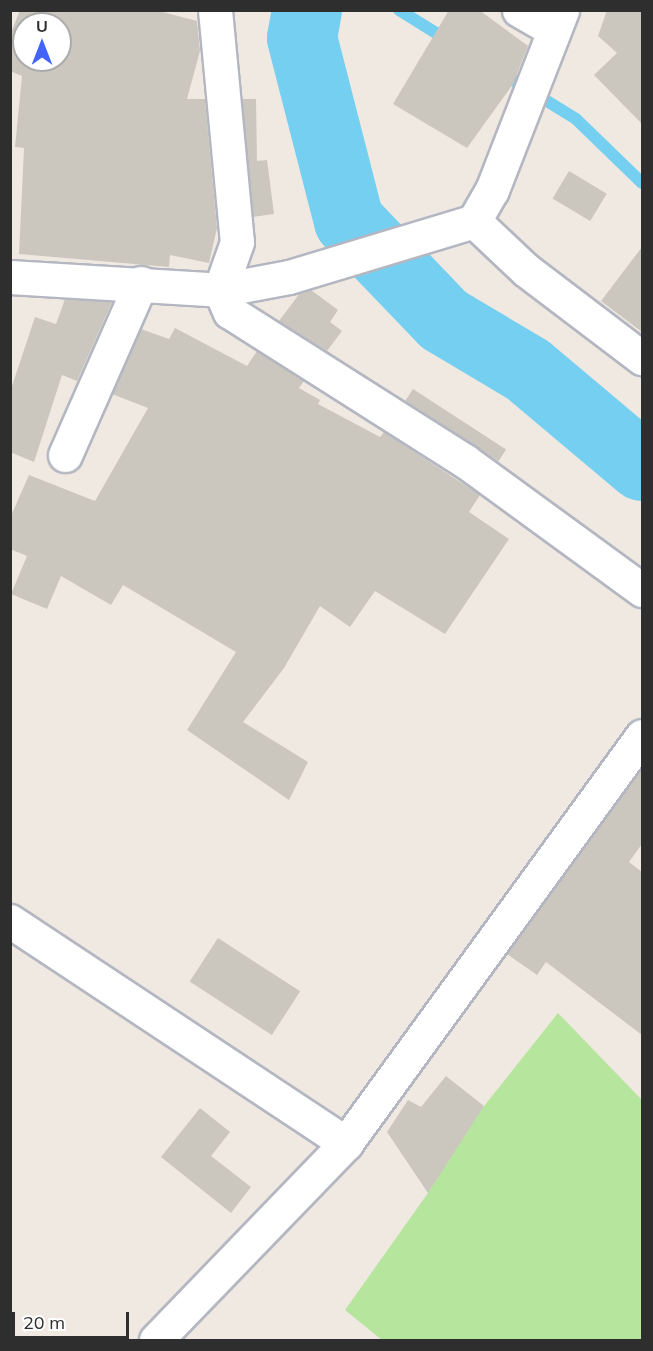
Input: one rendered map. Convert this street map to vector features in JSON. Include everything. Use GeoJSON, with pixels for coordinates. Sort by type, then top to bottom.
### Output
{"type":"FeatureCollection","features":[{"type":"Feature","properties":{"kind":"street"},"geometry":{"type":"LineString","coordinates":[[215,10],[237,242],[220,290],[230,312],[465,460],[642,590]]}},
{"type":"Feature","properties":{"kind":"street"},"geometry":{"type":"LineString","coordinates":[[10,277],[141,283],[220,290],[289,277],[474,221],[492,190],[543,64],[557,20],[519,10]]}},
{"type":"Feature","properties":{"kind":"street"},"geometry":{"type":"LineString","coordinates":[[474,221],[526,270],[642,358]]}},
{"type":"Feature","properties":{"kind":"street"},"geometry":{"type":"LineString","coordinates":[[65,455],[141,283]]}},
{"type":"Feature","properties":{"kind":"street"},"geometry":{"type":"LineString","coordinates":[[156,1341],[346,1143],[642,736]]}},
{"type":"Feature","properties":{"kind":"street"},"geometry":{"type":"LineString","coordinates":[[10,921],[346,1143]]}},
{"type":"Feature","properties":{"kind":"green space"},"geometry":{"type":"Polygon","coordinates":[[[558,1013],[642,1100],[642,1340],[382,1340],[345,1310],[428,1193],[465,1130],[558,1013]]]}},
{"type":"Feature","properties":{"kind":"building"},"geometry":{"type":"Polygon","coordinates":[[[20,10],[155,10],[197,21],[200,51],[187,99],[205,99],[217,228],[209,263],[170,255],[169,267],[19,254],[24,148],[15,147],[22,76],[12,72],[72,72],[72,12],[19,12],[20,10]]]}},
{"type":"Feature","properties":{"kind":"building"},"geometry":{"type":"Polygon","coordinates":[[[449,10],[479,10],[528,46],[513,84],[467,148],[393,104],[449,10]]]}},
{"type":"Feature","properties":{"kind":"building"},"geometry":{"type":"Polygon","coordinates":[[[607,10],[642,10],[642,124],[594,75],[617,53],[598,36],[607,10]]]}},
{"type":"Feature","properties":{"kind":"building"},"geometry":{"type":"Polygon","coordinates":[[[12,30],[12,72],[10,71],[10,35],[12,30]]]}},
{"type":"Feature","properties":{"kind":"building"},"geometry":{"type":"Polygon","coordinates":[[[242,99],[256,99],[257,161],[267,160],[274,214],[253,217],[242,99]]]}},
{"type":"Feature","properties":{"kind":"building"},"geometry":{"type":"Polygon","coordinates":[[[569,171],[607,194],[590,221],[553,198],[569,171]]]}},
{"type":"Feature","properties":{"kind":"building"},"geometry":{"type":"Polygon","coordinates":[[[642,247],[642,332],[601,301],[642,247]]]}},
{"type":"Feature","properties":{"kind":"building"},"geometry":{"type":"Polygon","coordinates":[[[311,290],[338,310],[330,322],[342,331],[327,351],[279,321],[300,293],[311,290]]]}},
{"type":"Feature","properties":{"kind":"building"},"geometry":{"type":"Polygon","coordinates":[[[65,299],[112,302],[77,381],[62,375],[34,462],[10,452],[10,392],[35,317],[56,324],[65,299]]]}},
{"type":"Feature","properties":{"kind":"building"},"geometry":{"type":"Polygon","coordinates":[[[175,328],[247,366],[257,351],[304,381],[299,388],[320,400],[318,404],[380,437],[384,432],[480,495],[469,512],[509,539],[445,634],[375,591],[350,627],[320,606],[284,668],[243,722],[308,762],[289,800],[187,730],[236,652],[123,585],[111,605],[61,576],[47,609],[11,594],[27,556],[10,549],[10,518],[29,475],[95,501],[148,408],[112,394],[141,329],[169,339],[175,328]]]}},
{"type":"Feature","properties":{"kind":"building"},"geometry":{"type":"Polygon","coordinates":[[[413,389],[506,449],[498,461],[405,401],[413,389]]]}},
{"type":"Feature","properties":{"kind":"building"},"geometry":{"type":"Polygon","coordinates":[[[642,767],[642,844],[629,862],[642,872],[642,1035],[546,962],[537,975],[507,954],[642,767]]]}},
{"type":"Feature","properties":{"kind":"building"},"geometry":{"type":"Polygon","coordinates":[[[218,938],[300,991],[272,1035],[190,982],[218,938]]]}},
{"type":"Feature","properties":{"kind":"building"},"geometry":{"type":"Polygon","coordinates":[[[446,1076],[484,1106],[428,1193],[387,1132],[408,1100],[421,1107],[446,1076]]]}},
{"type":"Feature","properties":{"kind":"building"},"geometry":{"type":"Polygon","coordinates":[[[200,1108],[230,1132],[211,1156],[251,1187],[231,1213],[161,1157],[200,1108]]]}},
{"type":"Feature","properties":{"kind":"waterway"},"geometry":{"type":"LineString","coordinates":[[307,10],[302,38],[349,221],[444,320],[528,370],[642,466]]}},
{"type":"Feature","properties":{"kind":"waterway"},"geometry":{"type":"LineString","coordinates":[[399,10],[449,41]]}},
{"type":"Feature","properties":{"kind":"waterway"},"geometry":{"type":"LineString","coordinates":[[500,72],[576,119],[642,183]]}}]}
